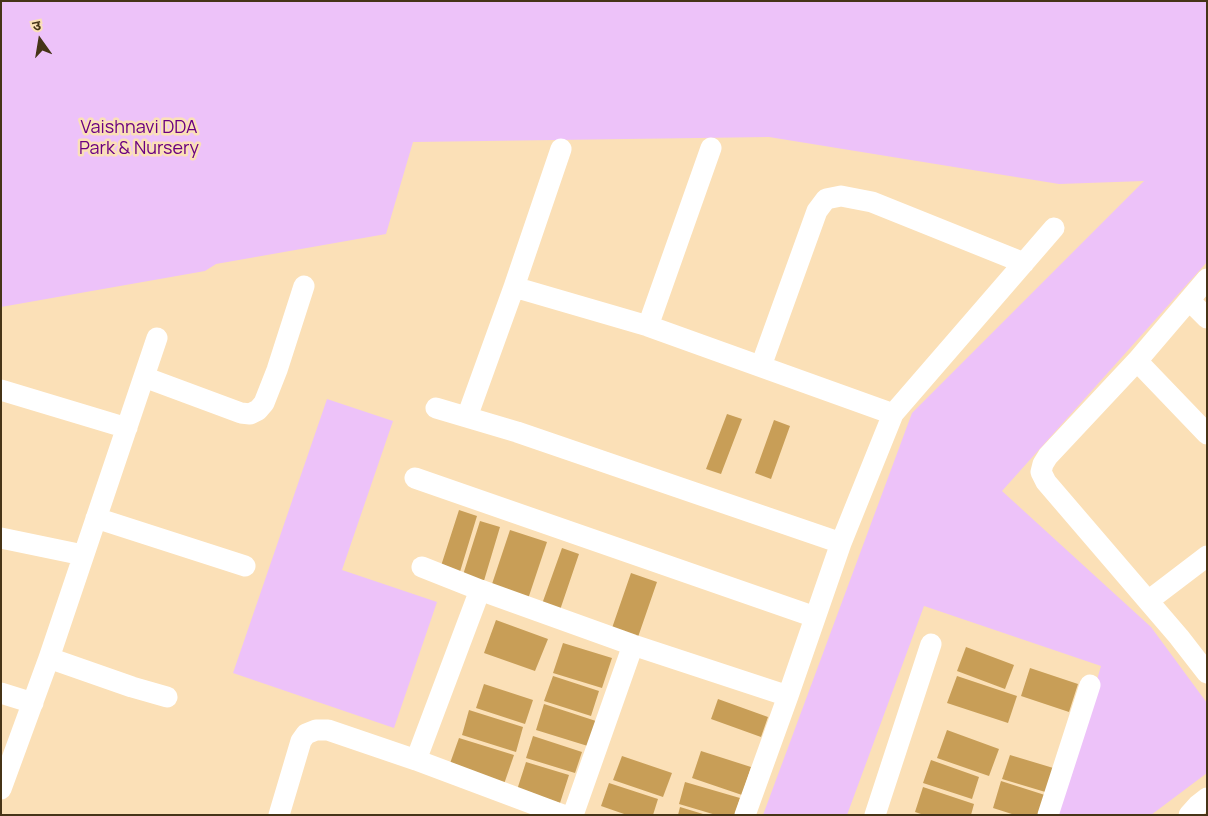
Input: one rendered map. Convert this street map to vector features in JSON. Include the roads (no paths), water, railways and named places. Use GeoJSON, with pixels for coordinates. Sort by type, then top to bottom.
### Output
{"type":"FeatureCollection","features":[{"type":"Feature","properties":{"kind":"street"},"geometry":{"type":"LineString","coordinates":[[648,326],[711,148]]}},
{"type":"Feature","properties":{"kind":"street"},"geometry":{"type":"LineString","coordinates":[[467,417],[561,149]]}},
{"type":"Feature","properties":{"kind":"street"},"geometry":{"type":"LineString","coordinates":[[760,366],[817,210],[826,199],[841,196],[872,202],[1024,264]]}},
{"type":"Feature","properties":{"kind":"street"},"geometry":{"type":"LineString","coordinates":[[745,815],[841,542],[893,414],[1054,228]]}},
{"type":"Feature","properties":{"kind":"street"},"geometry":{"type":"LineString","coordinates":[[1207,278],[1137,361],[1048,456],[1041,472],[1046,482],[1179,637],[1207,673]]}},
{"type":"Feature","properties":{"kind":"street"},"geometry":{"type":"LineString","coordinates":[[144,377],[241,413],[250,414],[258,410],[264,404],[277,370],[304,286]]}},
{"type":"Feature","properties":{"kind":"street"},"geometry":{"type":"LineString","coordinates":[[514,287],[648,326],[893,414]]}},
{"type":"Feature","properties":{"kind":"street"},"geometry":{"type":"LineString","coordinates":[[1188,300],[1207,318]]}},
{"type":"Feature","properties":{"kind":"street"},"geometry":{"type":"LineString","coordinates":[[1,789],[49,658],[157,338]]}},
{"type":"Feature","properties":{"kind":"street"},"geometry":{"type":"LineString","coordinates":[[1137,361],[1207,434]]}},
{"type":"Feature","properties":{"kind":"street"},"geometry":{"type":"LineString","coordinates":[[1,390],[126,428]]}},
{"type":"Feature","properties":{"kind":"street"},"geometry":{"type":"LineString","coordinates":[[436,408],[517,432],[841,542]]}},
{"type":"Feature","properties":{"kind":"street"},"geometry":{"type":"LineString","coordinates":[[415,478],[815,617]]}},
{"type":"Feature","properties":{"kind":"street"},"geometry":{"type":"LineString","coordinates":[[96,518],[245,566]]}},
{"type":"Feature","properties":{"kind":"street"},"geometry":{"type":"LineString","coordinates":[[1,538],[83,554]]}},
{"type":"Feature","properties":{"kind":"street"},"geometry":{"type":"LineString","coordinates":[[1148,601],[1207,556]]}},
{"type":"Feature","properties":{"kind":"street"},"geometry":{"type":"LineString","coordinates":[[422,567],[633,646],[788,696]]}},
{"type":"Feature","properties":{"kind":"street"},"geometry":{"type":"LineString","coordinates":[[416,760],[480,590]]}},
{"type":"Feature","properties":{"kind":"street"},"geometry":{"type":"LineString","coordinates":[[875,815],[931,644]]}},
{"type":"Feature","properties":{"kind":"street"},"geometry":{"type":"LineString","coordinates":[[572,815],[633,646]]}},
{"type":"Feature","properties":{"kind":"street"},"geometry":{"type":"LineString","coordinates":[[49,658],[167,697]]}},
{"type":"Feature","properties":{"kind":"street"},"geometry":{"type":"LineString","coordinates":[[1048,815],[1090,685]]}},
{"type":"Feature","properties":{"kind":"street"},"geometry":{"type":"LineString","coordinates":[[1,693],[33,703]]}},
{"type":"Feature","properties":{"kind":"street"},"geometry":{"type":"LineString","coordinates":[[279,815],[301,742],[306,734],[316,730],[328,730],[416,760],[563,815]]}},
{"type":"Feature","properties":{"kind":"street"},"geometry":{"type":"LineString","coordinates":[[1189,815],[1207,798]]}},
{"type":"Feature","properties":{"kind":"park label","name":"Vaishnavi DDA Park & Nursery"},"geometry":{"type":"Point","coordinates":[139,138]}}]}
